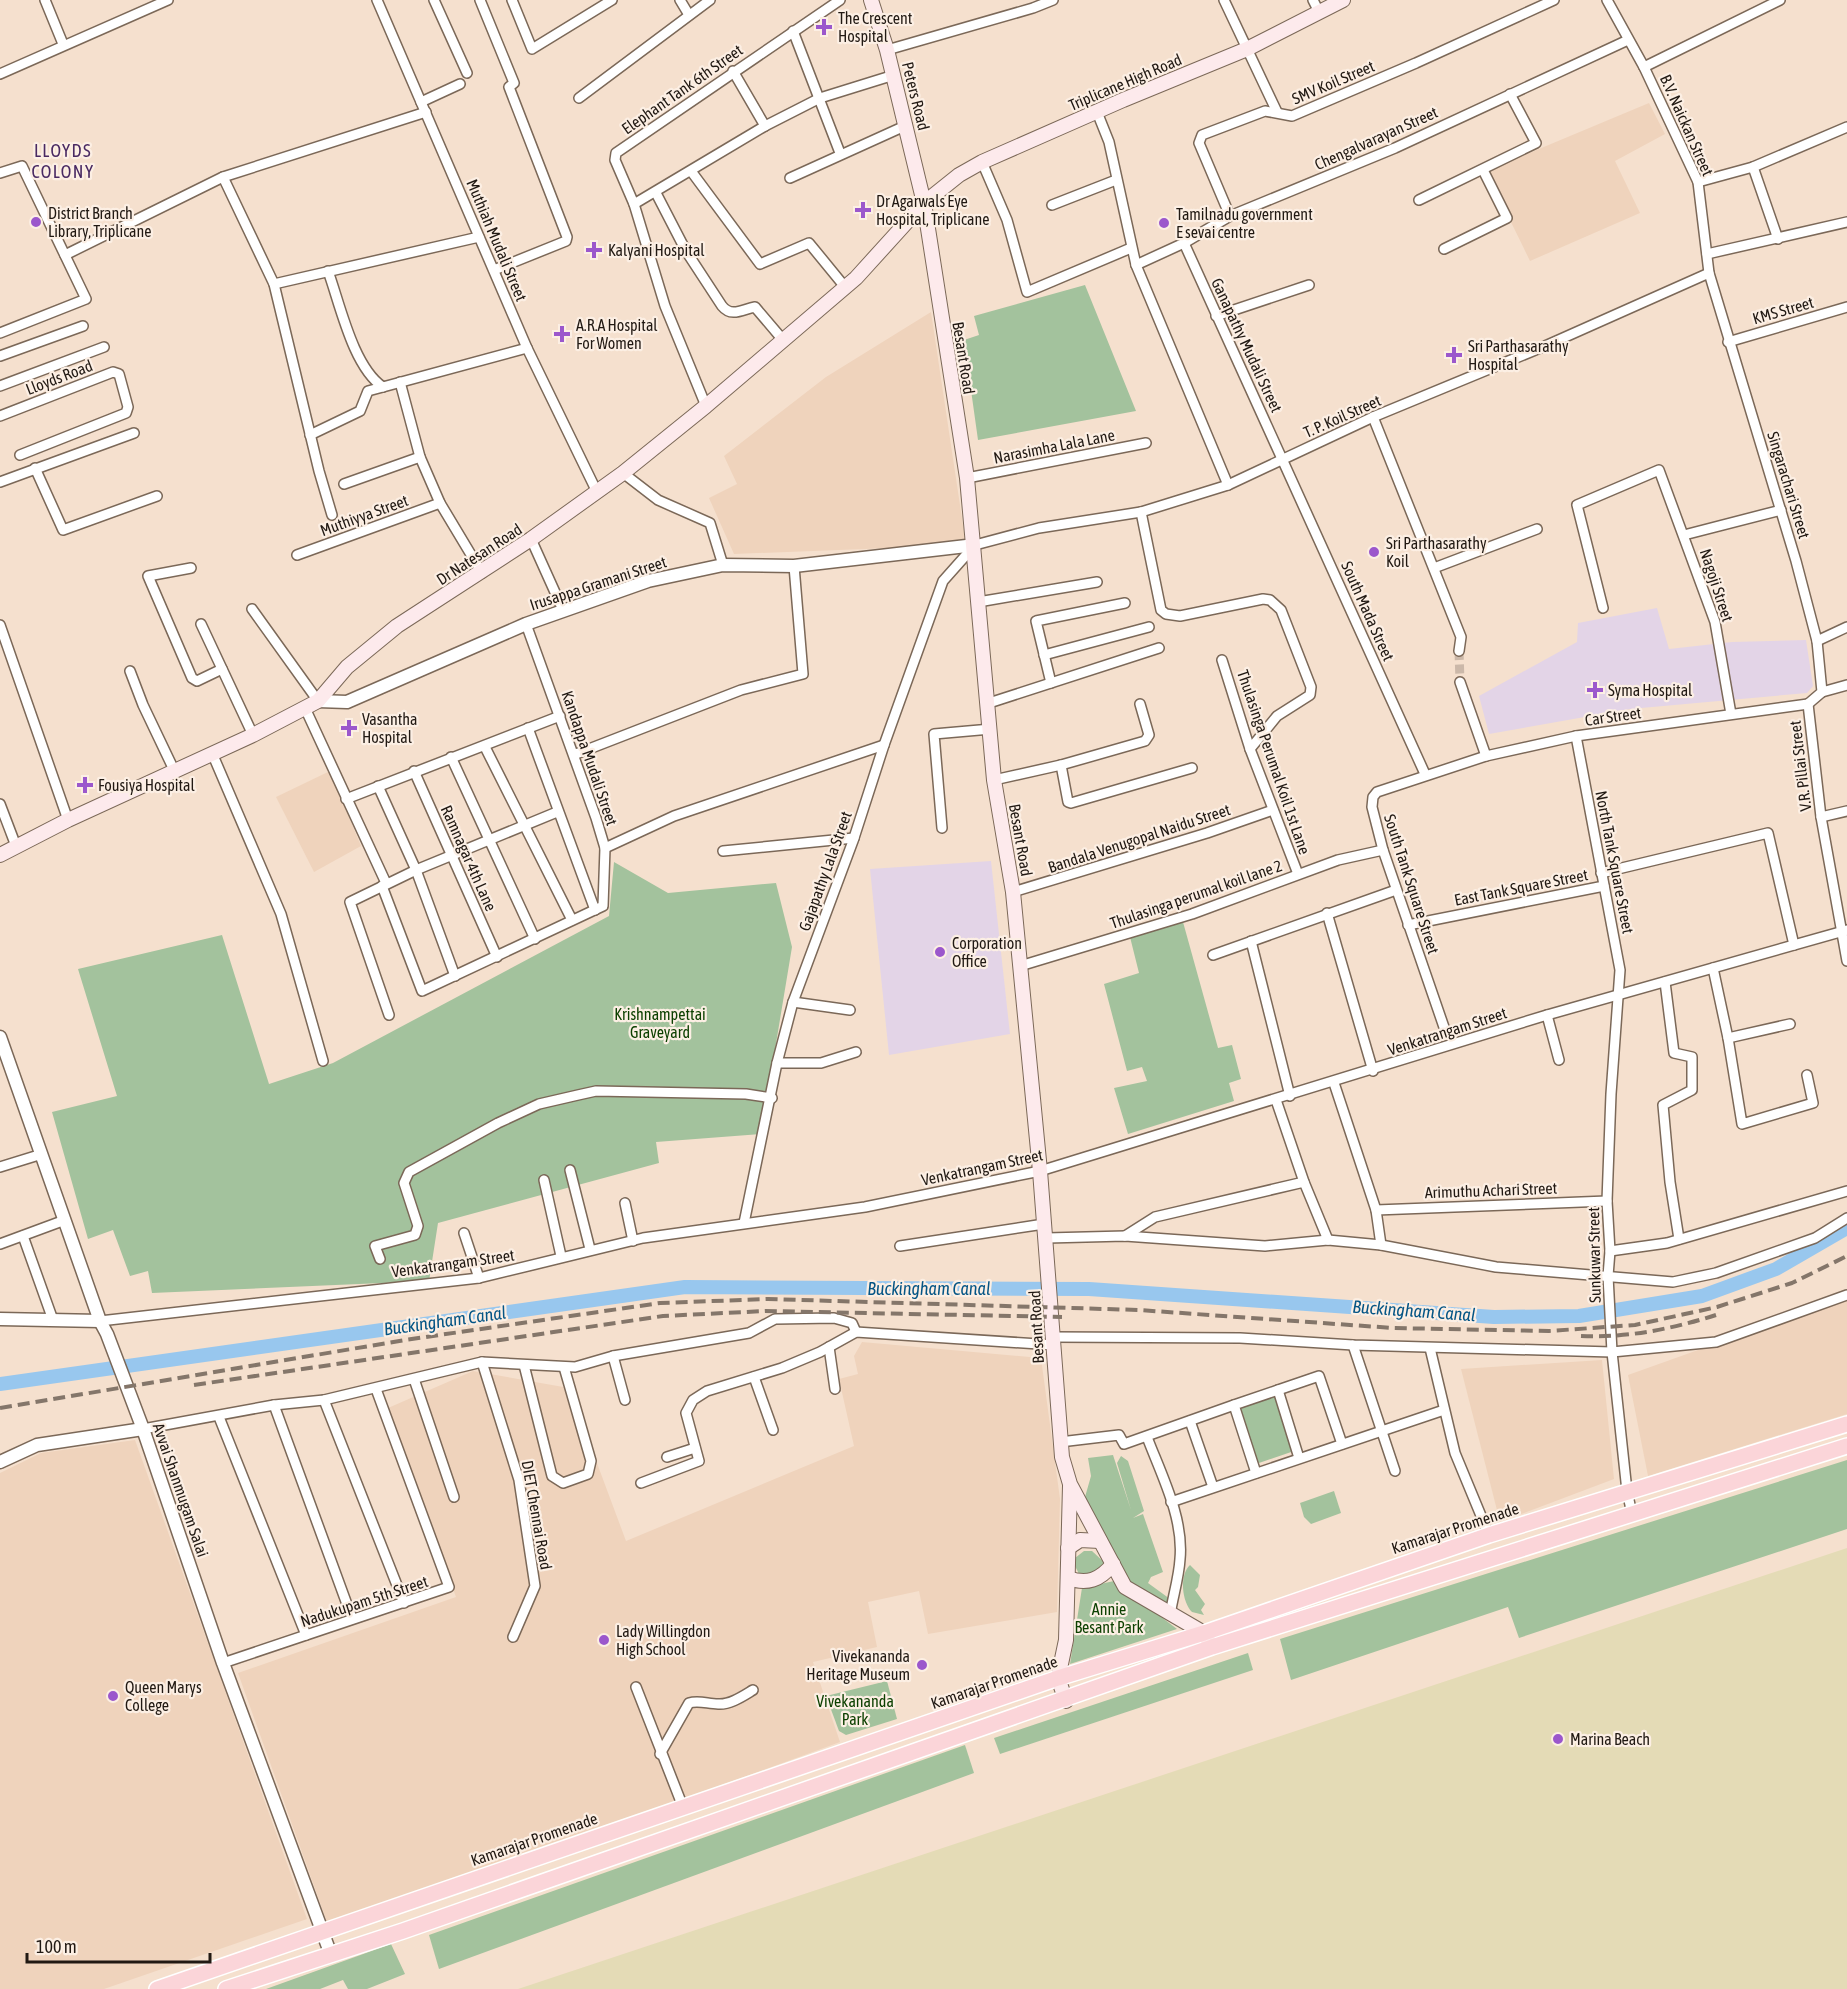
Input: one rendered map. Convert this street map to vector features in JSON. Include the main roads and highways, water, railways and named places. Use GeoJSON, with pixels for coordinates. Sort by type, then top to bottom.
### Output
{"type":"FeatureCollection","features":[{"type":"Feature","properties":{"kind":"main road","name":"Peters Road"},"geometry":{"type":"LineString","coordinates":[[871,0],[894,75],[924,203]]}},
{"type":"Feature","properties":{"kind":"main road","name":"Triplicane High Road"},"geometry":{"type":"LineString","coordinates":[[924,203],[959,175],[982,162],[1247,49],[1316,6],[1343,0]]}},
{"type":"Feature","properties":{"kind":"main road","name":"Dr Natesan Road"},"geometry":{"type":"LineString","coordinates":[[0,855],[68,820],[253,735],[318,700],[347,667],[397,626],[482,573],[531,539],[622,473],[706,406],[845,287],[924,203]]}},
{"type":"Feature","properties":{"kind":"main road","name":"Besant Road"},"geometry":{"type":"LineString","coordinates":[[924,203],[967,478],[975,545],[994,780],[1013,892],[1040,1171],[1049,1266],[1060,1442],[1070,1484],[1125,1587],[1204,1633]]}},
{"type":"Feature","properties":{"kind":"main road","name":"Kamarajar Promenade"},"geometry":{"type":"LineString","coordinates":[[157,1989],[1058,1678],[1204,1633],[1489,1535],[1847,1425]]}},
{"type":"Feature","properties":{"kind":"main road"},"geometry":{"type":"LineString","coordinates":[[226,1989],[331,1955],[1065,1701],[1212,1647],[1847,1446]]}},
{"type":"Feature","properties":{"kind":"main road","name":"Besant Road"},"geometry":{"type":"LineString","coordinates":[[1065,1701],[1058,1678],[1066,1640],[1070,1484]]}},
{"type":"Feature","properties":{"kind":"main road"},"geometry":{"type":"LineString","coordinates":[[1068,1548],[1080,1540],[1100,1541]]}},
{"type":"Feature","properties":{"kind":"main road"},"geometry":{"type":"LineString","coordinates":[[1068,1578],[1077,1581],[1094,1580],[1106,1573],[1113,1564]]}},
{"type":"Feature","properties":{"kind":"main road"},"geometry":{"type":"LineString","coordinates":[[1204,1633],[1212,1647]]}},
{"type":"Feature","properties":{"kind":"waterway","name":"Buckingham Canal"},"geometry":{"type":"LineString","coordinates":[[0,1384],[685,1287],[1089,1289],[1494,1317],[1579,1316],[1702,1296],[1776,1269],[1847,1228]]}},
{"type":"Feature","properties":{"kind":"tunnel"},"geometry":{"type":"LineString","coordinates":[[1459,651],[1460,682]]}},
{"type":"Feature","properties":{"kind":"railway"},"geometry":{"type":"LineString","coordinates":[[0,1408],[405,1340],[660,1303],[768,1299],[1139,1310],[1393,1328],[1549,1331],[1635,1325],[1717,1307],[1792,1283],[1847,1256]]}},
{"type":"Feature","properties":{"kind":"railway"},"geometry":{"type":"LineString","coordinates":[[194,1385],[663,1316],[765,1311],[1062,1317]]}},
{"type":"Feature","properties":{"kind":"railway"},"geometry":{"type":"LineString","coordinates":[[1581,1336],[1615,1336],[1649,1332],[1716,1315]]}},
{"type":"Feature","properties":{"kind":"place","name":"The Crescent Hospital"},"geometry":{"type":"Point","coordinates":[824,27]}},
{"type":"Feature","properties":{"kind":"place","name":"Dr Agarwals Eye Hospital, Triplicane"},"geometry":{"type":"Point","coordinates":[863,210]}},
{"type":"Feature","properties":{"kind":"place","name":"District Branch Library, Triplicane"},"geometry":{"type":"Point","coordinates":[36,222]}},
{"type":"Feature","properties":{"kind":"place","name":"Tamilnadu government E sevai centre"},"geometry":{"type":"Point","coordinates":[1164,223]}},
{"type":"Feature","properties":{"kind":"place","name":"Kalyani Hospital"},"geometry":{"type":"Point","coordinates":[594,250]}},
{"type":"Feature","properties":{"kind":"place","name":"A.R.A Hospital For Women"},"geometry":{"type":"Point","coordinates":[562,334]}},
{"type":"Feature","properties":{"kind":"place","name":"Sri Parthasarathy Hospital"},"geometry":{"type":"Point","coordinates":[1454,355]}},
{"type":"Feature","properties":{"kind":"place","name":"Sri Parthasarathy Koil"},"geometry":{"type":"Point","coordinates":[1374,552]}},
{"type":"Feature","properties":{"kind":"place","name":"Syma Hospital"},"geometry":{"type":"Point","coordinates":[1595,690]}},
{"type":"Feature","properties":{"kind":"place","name":"Vasantha Hospital"},"geometry":{"type":"Point","coordinates":[349,728]}},
{"type":"Feature","properties":{"kind":"place","name":"Fousiya Hospital"},"geometry":{"type":"Point","coordinates":[85,785]}},
{"type":"Feature","properties":{"kind":"place","name":"Corporation Office"},"geometry":{"type":"Point","coordinates":[940,952]}},
{"type":"Feature","properties":{"kind":"place","name":"Lady Willingdon High School"},"geometry":{"type":"Point","coordinates":[604,1640]}},
{"type":"Feature","properties":{"kind":"place","name":"Vivekananda Heritage Museum"},"geometry":{"type":"Point","coordinates":[922,1665]}},
{"type":"Feature","properties":{"kind":"place","name":"Queen Marys College"},"geometry":{"type":"Point","coordinates":[113,1696]}},
{"type":"Feature","properties":{"kind":"place","name":"Marina Beach"},"geometry":{"type":"Point","coordinates":[1558,1739]}},
{"type":"Feature","properties":{"kind":"district","name":"LLOYDS COLONY"},"geometry":{"type":"Point","coordinates":[63,161]}},
{"type":"Feature","properties":{"kind":"park label","name":"Krishnampettai Graveyard"},"geometry":{"type":"Point","coordinates":[660,1023]}},
{"type":"Feature","properties":{"kind":"park label","name":"Annie Besant Park"},"geometry":{"type":"Point","coordinates":[1109,1618]}},
{"type":"Feature","properties":{"kind":"park label","name":"Vivekananda Park"},"geometry":{"type":"Point","coordinates":[855,1710]}}]}
